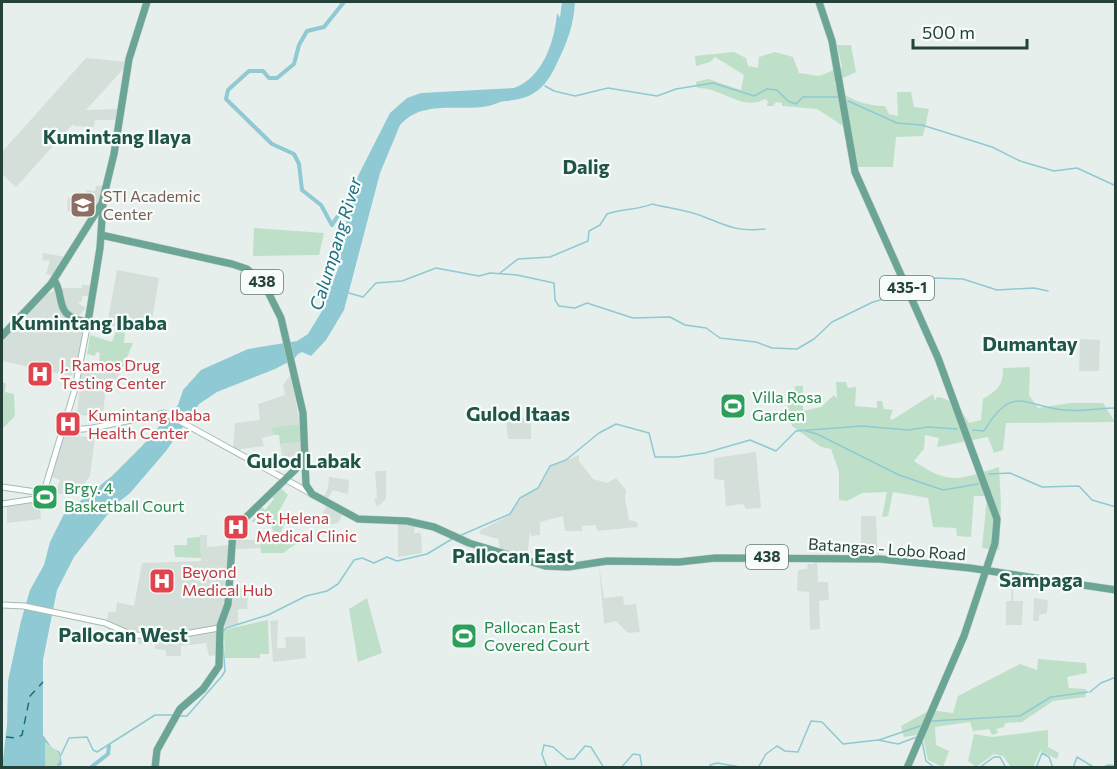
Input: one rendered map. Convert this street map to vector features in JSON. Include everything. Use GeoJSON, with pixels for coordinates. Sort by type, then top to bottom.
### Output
{"type":"FeatureCollection","features":[{"type":"Feature","properties":{"kind":"main road"},"geometry":{"type":"LineString","coordinates":[[2,336],[54,280],[101,207],[114,154],[130,55],[147,2]]}},
{"type":"Feature","properties":{"kind":"main road","name":"435-1"},"geometry":{"type":"LineString","coordinates":[[819,2],[832,40],[855,172],[937,357],[996,509],[997,533],[986,571]]}},
{"type":"Feature","properties":{"kind":"main road"},"geometry":{"type":"LineString","coordinates":[[42,495],[78,379],[101,235],[101,207]]}},
{"type":"Feature","properties":{"kind":"main road","name":"438"},"geometry":{"type":"LineString","coordinates":[[101,235],[228,263],[247,270],[270,294],[286,340],[303,413],[305,482],[312,494]]}},
{"type":"Feature","properties":{"kind":"main road"},"geometry":{"type":"LineString","coordinates":[[54,280],[62,308],[76,320],[88,322]]}},
{"type":"Feature","properties":{"kind":"main road"},"geometry":{"type":"LineString","coordinates":[[70,378],[79,372]]}},
{"type":"Feature","properties":{"kind":"main road"},"geometry":{"type":"LineString","coordinates":[[64,429],[99,427],[165,414],[312,494]]}},
{"type":"Feature","properties":{"kind":"main road"},"geometry":{"type":"LineString","coordinates":[[155,768],[156,753],[176,715],[203,689],[218,668],[219,628],[228,604],[232,530],[303,462]]}},
{"type":"Feature","properties":{"kind":"main road"},"geometry":{"type":"LineString","coordinates":[[2,487],[42,495]]}},
{"type":"Feature","properties":{"kind":"main road","name":"Batangas - Lobo Road"},"geometry":{"type":"LineString","coordinates":[[312,494],[358,519],[412,522],[438,528],[455,537],[538,565],[555,567],[606,561],[679,562],[716,558],[880,559],[986,571],[1116,591]]}},
{"type":"Feature","properties":{"kind":"main road"},"geometry":{"type":"LineString","coordinates":[[2,504],[42,495]]}},
{"type":"Feature","properties":{"kind":"main road"},"geometry":{"type":"LineString","coordinates":[[907,768],[964,636],[986,571]]}},
{"type":"Feature","properties":{"kind":"main road"},"geometry":{"type":"LineString","coordinates":[[2,606],[13,605],[99,623],[127,634],[177,636],[219,628]]}},
{"type":"Feature","properties":{"kind":"shaded area"},"geometry":{"type":"Polygon","coordinates":[[[86,58],[127,62],[126,66],[86,110],[119,109],[118,120],[95,120],[94,127],[74,126],[73,124],[16,187],[2,174],[2,152],[86,58]]]}},
{"type":"Feature","properties":{"kind":"shaded area"},"geometry":{"type":"Polygon","coordinates":[[[96,186],[105,186],[93,214],[90,214],[90,207],[67,211],[68,198],[86,199],[86,190],[95,191],[96,186]]]}},
{"type":"Feature","properties":{"kind":"shaded area"},"geometry":{"type":"Polygon","coordinates":[[[43,253],[66,257],[54,276],[46,274],[50,261],[42,260],[43,253]]]}},
{"type":"Feature","properties":{"kind":"shaded area"},"geometry":{"type":"Polygon","coordinates":[[[117,270],[159,278],[150,332],[107,325],[117,270]]]}},
{"type":"Feature","properties":{"kind":"shaded area"},"geometry":{"type":"Polygon","coordinates":[[[82,285],[92,285],[90,296],[82,296],[82,301],[78,303],[86,308],[76,318],[63,305],[60,288],[82,288],[82,285]]]}},
{"type":"Feature","properties":{"kind":"shaded area"},"geometry":{"type":"Polygon","coordinates":[[[57,289],[60,309],[71,321],[85,325],[78,373],[70,376],[2,361],[2,340],[44,296],[57,289]]]}},
{"type":"Feature","properties":{"kind":"shaded area"},"geometry":{"type":"Polygon","coordinates":[[[1080,339],[1100,340],[1099,371],[1079,371],[1080,339]]]}},
{"type":"Feature","properties":{"kind":"shaded area"},"geometry":{"type":"Polygon","coordinates":[[[86,365],[121,371],[114,384],[106,382],[103,417],[80,415],[77,412],[82,367],[86,365]]]}},
{"type":"Feature","properties":{"kind":"shaded area"},"geometry":{"type":"Polygon","coordinates":[[[291,374],[300,425],[273,428],[274,435],[262,438],[264,446],[241,449],[239,453],[233,450],[235,423],[260,420],[258,404],[285,395],[283,385],[291,374]]]}},
{"type":"Feature","properties":{"kind":"shaded area"},"geometry":{"type":"Polygon","coordinates":[[[531,417],[531,439],[508,439],[506,421],[531,417]]]}},
{"type":"Feature","properties":{"kind":"shaded area"},"geometry":{"type":"Polygon","coordinates":[[[64,436],[95,437],[90,476],[76,494],[55,494],[60,480],[50,476],[64,436]]]}},
{"type":"Feature","properties":{"kind":"shaded area"},"geometry":{"type":"Polygon","coordinates":[[[300,442],[301,452],[283,460],[280,444],[300,442]]]}},
{"type":"Feature","properties":{"kind":"shaded area"},"geometry":{"type":"Polygon","coordinates":[[[756,452],[761,508],[746,509],[743,504],[726,506],[724,480],[714,479],[714,458],[756,452]]]}},
{"type":"Feature","properties":{"kind":"shaded area"},"geometry":{"type":"Polygon","coordinates":[[[579,455],[579,461],[593,479],[607,483],[616,478],[626,490],[625,499],[629,520],[637,522],[638,527],[597,531],[596,525],[582,526],[582,531],[565,531],[563,516],[540,522],[540,535],[531,536],[530,531],[527,559],[500,549],[498,539],[480,534],[479,531],[510,515],[522,497],[538,489],[550,467],[579,455]]]}},
{"type":"Feature","properties":{"kind":"shaded area"},"geometry":{"type":"Polygon","coordinates":[[[375,471],[386,471],[386,499],[377,507],[374,499],[377,498],[375,471]]]}},
{"type":"Feature","properties":{"kind":"shaded area"},"geometry":{"type":"Polygon","coordinates":[[[329,477],[349,480],[348,494],[333,490],[327,500],[323,498],[328,488],[329,477]]]}},
{"type":"Feature","properties":{"kind":"shaded area"},"geometry":{"type":"Polygon","coordinates":[[[40,499],[41,519],[7,523],[7,504],[40,499]]]}},
{"type":"Feature","properties":{"kind":"shaded area"},"geometry":{"type":"Polygon","coordinates":[[[327,505],[343,514],[338,523],[316,527],[327,505]]]}},
{"type":"Feature","properties":{"kind":"shaded area"},"geometry":{"type":"Polygon","coordinates":[[[861,516],[876,516],[880,558],[877,550],[861,549],[861,516]]]}},
{"type":"Feature","properties":{"kind":"shaded area"},"geometry":{"type":"Polygon","coordinates":[[[398,523],[415,524],[414,533],[421,533],[422,553],[398,557],[398,523]]]}},
{"type":"Feature","properties":{"kind":"shaded area"},"geometry":{"type":"Polygon","coordinates":[[[230,533],[239,533],[240,540],[260,540],[261,548],[233,549],[232,586],[240,587],[248,594],[247,609],[238,609],[238,624],[221,628],[217,655],[209,656],[206,643],[181,646],[181,656],[166,656],[166,650],[155,649],[155,644],[138,644],[138,639],[120,640],[120,643],[114,644],[112,633],[103,624],[107,621],[108,612],[116,612],[117,602],[134,606],[142,563],[201,561],[200,535],[207,535],[207,547],[229,545],[230,533]]]}},
{"type":"Feature","properties":{"kind":"shaded area"},"geometry":{"type":"Polygon","coordinates":[[[817,559],[818,582],[828,582],[829,600],[819,601],[820,629],[810,630],[809,592],[797,591],[798,570],[807,569],[808,564],[814,564],[817,559]]]}},
{"type":"Feature","properties":{"kind":"shaded area"},"geometry":{"type":"Polygon","coordinates":[[[599,565],[604,598],[623,596],[624,605],[636,604],[640,632],[628,633],[616,621],[604,624],[599,565]]]}},
{"type":"Feature","properties":{"kind":"shaded area"},"geometry":{"type":"Polygon","coordinates":[[[1012,577],[1014,578],[1013,601],[1023,601],[1022,625],[1006,625],[1006,601],[1011,601],[1012,577]]]}},
{"type":"Feature","properties":{"kind":"shaded area"},"geometry":{"type":"Polygon","coordinates":[[[1034,598],[1048,600],[1047,613],[1039,615],[1039,621],[1033,621],[1034,598]]]}},
{"type":"Feature","properties":{"kind":"shaded area"},"geometry":{"type":"Polygon","coordinates":[[[278,620],[277,648],[286,648],[285,637],[305,637],[306,658],[273,662],[270,621],[278,620]]]}},
{"type":"Feature","properties":{"kind":"green space"},"geometry":{"type":"Polygon","coordinates":[[[837,45],[851,45],[856,72],[834,82],[843,93],[863,103],[885,106],[889,114],[898,116],[897,92],[911,92],[914,107],[929,109],[923,136],[896,137],[893,167],[856,167],[843,126],[817,109],[782,106],[782,103],[776,102],[773,106],[767,106],[768,101],[765,99],[748,103],[715,91],[697,88],[696,82],[708,79],[741,90],[744,75],[715,57],[710,62],[696,66],[695,56],[734,52],[746,58],[748,66],[758,68],[759,57],[775,52],[793,57],[799,73],[819,76],[842,67],[837,45]]]}},
{"type":"Feature","properties":{"kind":"green space"},"geometry":{"type":"Polygon","coordinates":[[[254,228],[324,233],[319,255],[253,256],[254,228]]]}},
{"type":"Feature","properties":{"kind":"green space"},"geometry":{"type":"Polygon","coordinates":[[[117,329],[125,330],[124,343],[133,343],[123,367],[99,362],[100,353],[96,352],[95,356],[87,354],[90,335],[112,342],[117,329]]]}},
{"type":"Feature","properties":{"kind":"green space"},"geometry":{"type":"Polygon","coordinates":[[[1030,367],[1029,395],[1038,408],[1070,403],[1103,403],[1115,422],[1006,423],[1003,450],[994,453],[988,437],[937,447],[939,438],[925,435],[924,449],[914,461],[937,474],[955,478],[999,467],[1001,505],[999,550],[982,548],[987,496],[974,496],[971,537],[957,536],[956,528],[933,527],[928,498],[893,492],[888,516],[882,517],[887,492],[862,493],[847,501],[839,500],[839,472],[831,449],[821,447],[792,426],[787,404],[794,395],[795,386],[803,386],[803,411],[821,407],[834,395],[837,398],[836,382],[846,382],[848,388],[856,387],[855,406],[877,408],[877,401],[882,401],[884,409],[893,410],[890,418],[892,420],[933,394],[935,401],[937,397],[942,398],[955,406],[969,423],[981,420],[983,399],[999,386],[1003,368],[1030,367]]]}},
{"type":"Feature","properties":{"kind":"green space"},"geometry":{"type":"Polygon","coordinates":[[[2,383],[6,383],[5,392],[14,394],[15,416],[2,429],[2,383]]]}},
{"type":"Feature","properties":{"kind":"green space"},"geometry":{"type":"Polygon","coordinates":[[[300,425],[300,442],[280,444],[279,435],[274,435],[272,428],[300,425]]]}},
{"type":"Feature","properties":{"kind":"green space"},"geometry":{"type":"Polygon","coordinates":[[[279,486],[288,495],[279,511],[289,516],[279,535],[300,541],[283,553],[261,553],[260,540],[276,539],[270,522],[251,522],[256,516],[252,511],[259,504],[265,510],[274,499],[269,494],[279,486]]]}},
{"type":"Feature","properties":{"kind":"green space"},"geometry":{"type":"Polygon","coordinates":[[[200,537],[201,558],[175,557],[174,545],[187,545],[187,538],[200,537]]]}},
{"type":"Feature","properties":{"kind":"green space"},"geometry":{"type":"Polygon","coordinates":[[[367,598],[382,653],[358,662],[349,609],[367,598]]]}},
{"type":"Feature","properties":{"kind":"green space"},"geometry":{"type":"Polygon","coordinates":[[[268,620],[269,654],[260,654],[260,658],[225,658],[224,632],[227,629],[268,620]]]}},
{"type":"Feature","properties":{"kind":"green space"},"geometry":{"type":"Polygon","coordinates":[[[1038,659],[1086,663],[1087,673],[1067,677],[1069,688],[1086,689],[1086,697],[1053,701],[1022,722],[1005,723],[1004,727],[996,729],[998,733],[992,735],[989,729],[973,731],[970,722],[935,727],[936,745],[949,751],[943,767],[928,760],[923,737],[917,735],[904,737],[901,726],[930,710],[953,713],[958,696],[1020,664],[1037,670],[1038,659]]]}},
{"type":"Feature","properties":{"kind":"green space"},"geometry":{"type":"Polygon","coordinates":[[[1048,730],[1048,747],[1059,753],[1057,759],[1040,751],[1033,768],[1011,767],[1003,756],[994,754],[976,767],[968,761],[974,734],[992,737],[1048,730]]]}},
{"type":"Feature","properties":{"kind":"green space"},"geometry":{"type":"Polygon","coordinates":[[[45,742],[59,753],[60,760],[56,767],[45,768],[45,742]]]}},
{"type":"Feature","properties":{"kind":"water"},"geometry":{"type":"Polygon","coordinates":[[[562,2],[575,2],[572,26],[564,48],[553,72],[538,91],[524,98],[488,106],[430,109],[409,117],[400,125],[380,173],[344,310],[326,340],[311,356],[302,352],[275,369],[217,392],[199,404],[166,451],[130,493],[115,505],[74,557],[57,590],[43,660],[43,735],[51,747],[45,742],[45,767],[2,768],[7,725],[8,681],[21,621],[30,590],[44,565],[50,542],[64,514],[112,476],[142,446],[178,405],[183,390],[201,370],[248,349],[297,341],[308,334],[322,311],[339,266],[347,218],[358,176],[390,113],[407,98],[421,93],[514,88],[524,83],[533,76],[546,57],[554,35],[557,13],[560,18],[562,2]]]}},
{"type":"Feature","properties":{"kind":"water"},"geometry":{"type":"Polygon","coordinates":[[[54,749],[60,752],[62,765],[56,767],[60,760],[59,753],[54,749]]]}},
{"type":"Feature","properties":{"kind":"waterway","name":"Calumpang River"},"geometry":{"type":"LineString","coordinates":[[344,2],[324,27],[307,31],[299,45],[294,64],[277,78],[269,78],[263,71],[249,71],[228,90],[226,99],[272,144],[294,154],[299,164],[302,190],[321,205],[332,225],[341,211],[354,207]]}},
{"type":"Feature","properties":{"kind":"waterway"},"geometry":{"type":"LineString","coordinates":[[545,86],[554,91],[575,96],[608,88],[657,96],[676,89],[713,83],[754,96],[767,89],[777,90],[788,101],[796,104],[803,97],[838,97]]}},
{"type":"Feature","properties":{"kind":"waterway"},"geometry":{"type":"LineString","coordinates":[[848,101],[897,123],[922,125],[992,147],[1020,161],[1054,171],[1077,168],[1116,186]]}},
{"type":"Feature","properties":{"kind":"waterway"},"geometry":{"type":"LineString","coordinates":[[500,273],[518,259],[550,257],[588,241],[589,231],[600,225],[607,214],[652,204],[696,214],[732,227],[747,230],[765,229]]}},
{"type":"Feature","properties":{"kind":"waterway"},"geometry":{"type":"LineString","coordinates":[[349,293],[363,297],[376,283],[402,281],[436,268],[479,276],[490,273],[517,275],[554,283],[555,300],[559,306],[575,308],[587,303],[633,318],[670,317],[685,325],[706,328],[720,338],[756,342],[772,348],[797,349],[814,339],[832,322],[873,302],[895,296],[903,289]]}},
{"type":"Feature","properties":{"kind":"waterway"},"geometry":{"type":"LineString","coordinates":[[912,285],[934,278],[963,279],[997,290],[1034,288],[1048,291]]}},
{"type":"Feature","properties":{"kind":"waterway"},"geometry":{"type":"LineString","coordinates":[[973,430],[984,431],[994,416],[1011,402],[1028,402],[1070,410],[1116,408]]}},
{"type":"Feature","properties":{"kind":"waterway"},"geometry":{"type":"LineString","coordinates":[[459,536],[510,514],[520,498],[538,488],[550,466],[566,460],[599,433],[616,424],[649,433],[655,457],[705,453],[750,440],[776,451],[796,431],[862,426],[908,430],[928,427],[957,429]]}},
{"type":"Feature","properties":{"kind":"waterway"},"geometry":{"type":"LineString","coordinates":[[806,431],[817,434],[899,475],[943,490],[978,484]]}},
{"type":"Feature","properties":{"kind":"waterway"},"geometry":{"type":"LineString","coordinates":[[989,474],[1010,473],[1042,487],[1079,486],[1092,500],[1116,507]]}},
{"type":"Feature","properties":{"kind":"waterway"},"geometry":{"type":"LineString","coordinates":[[223,632],[226,628],[268,615],[306,596],[327,591],[338,584],[354,560],[362,558],[374,563],[387,557],[397,561],[427,554],[452,539]]}},
{"type":"Feature","properties":{"kind":"waterway"},"geometry":{"type":"LineString","coordinates":[[178,716],[187,716],[222,676],[225,671],[223,645]]}},
{"type":"Feature","properties":{"kind":"waterway"},"geometry":{"type":"LineString","coordinates":[[1090,692],[1101,683],[1116,677]]}},
{"type":"Feature","properties":{"kind":"waterway"},"geometry":{"type":"LineString","coordinates":[[932,721],[1020,716],[1051,697],[1088,692]]}},
{"type":"Feature","properties":{"kind":"waterway"},"geometry":{"type":"LineString","coordinates":[[61,755],[69,738],[87,737],[93,750],[97,752],[155,715],[174,715]]}},
{"type":"Feature","properties":{"kind":"waterway"},"geometry":{"type":"LineString","coordinates":[[758,768],[766,754],[777,746],[785,751],[798,752],[811,721],[822,722],[843,744],[878,740],[898,744],[917,737]]}},
{"type":"Feature","properties":{"kind":"waterway"},"geometry":{"type":"LineString","coordinates":[[879,740],[920,726]]}},
{"type":"Feature","properties":{"kind":"waterway"},"geometry":{"type":"LineString","coordinates":[[922,741],[926,761],[935,768]]}},
{"type":"Feature","properties":{"kind":"waterway"},"geometry":{"type":"LineString","coordinates":[[547,768],[542,754],[544,745],[553,747],[567,759],[574,759],[585,746],[591,747],[604,768]]}},
{"type":"Feature","properties":{"kind":"waterway"},"geometry":{"type":"LineString","coordinates":[[90,768],[108,754],[109,746]]}},
{"type":"Feature","properties":{"kind":"waterway"},"geometry":{"type":"LineString","coordinates":[[1036,768],[1042,753],[1049,757],[1053,768]]}},
{"type":"Feature","properties":{"kind":"waterway"},"geometry":{"type":"LineString","coordinates":[[621,768],[633,754],[640,755],[642,768]]}},
{"type":"Feature","properties":{"kind":"waterway"},"geometry":{"type":"LineString","coordinates":[[979,768],[994,757],[1000,757],[1006,768]]}},
{"type":"Feature","properties":{"kind":"waterway"},"geometry":{"type":"LineString","coordinates":[[1073,768],[1077,757],[1095,768]]}},
{"type":"Feature","properties":{"kind":"waterway"},"geometry":{"type":"LineString","coordinates":[[710,768],[710,765],[717,763],[746,768]]}},
{"type":"Feature","properties":{"kind":"waterway"},"geometry":{"type":"LineString","coordinates":[[1100,768],[1109,765],[1116,766]]}},
{"type":"Feature","properties":{"kind":"waterway"},"geometry":{"type":"LineString","coordinates":[[661,768],[674,768]]}},
{"type":"Feature","properties":{"kind":"waterway"},"geometry":{"type":"LineString","coordinates":[[961,768],[977,768]]}},
{"type":"Feature","properties":{"kind":"ferry route"},"geometry":{"type":"LineString","coordinates":[[6,737],[17,738],[22,735],[30,696],[43,682]]}},
{"type":"Feature","properties":{"kind":"place","name":"STI Academic Center"},"geometry":{"type":"Point","coordinates":[83,205]}},
{"type":"Feature","properties":{"kind":"place","name":"J. Ramos Drug Testing Center"},"geometry":{"type":"Point","coordinates":[40,374]}},
{"type":"Feature","properties":{"kind":"place","name":"Villa Rosa Garden"},"geometry":{"type":"Point","coordinates":[733,406]}},
{"type":"Feature","properties":{"kind":"place","name":"Kumintang Ibaba Health Center"},"geometry":{"type":"Point","coordinates":[68,424]}},
{"type":"Feature","properties":{"kind":"place","name":"Brgy. 4 Basketball Court"},"geometry":{"type":"Point","coordinates":[45,497]}},
{"type":"Feature","properties":{"kind":"place","name":"St. Helena Medical Clinic"},"geometry":{"type":"Point","coordinates":[236,527]}},
{"type":"Feature","properties":{"kind":"place","name":"Beyond Medical Hub"},"geometry":{"type":"Point","coordinates":[162,581]}},
{"type":"Feature","properties":{"kind":"place","name":"Pallocan East Covered Court"},"geometry":{"type":"Point","coordinates":[464,636]}},
{"type":"Feature","properties":{"kind":"district","name":"Kumintang Ilaya"},"geometry":{"type":"Point","coordinates":[117,137]}},
{"type":"Feature","properties":{"kind":"district","name":"Dalig"},"geometry":{"type":"Point","coordinates":[586,167]}},
{"type":"Feature","properties":{"kind":"district","name":"Kumintang Ibaba"},"geometry":{"type":"Point","coordinates":[89,323]}},
{"type":"Feature","properties":{"kind":"district","name":"Dumantay"},"geometry":{"type":"Point","coordinates":[1030,344]}},
{"type":"Feature","properties":{"kind":"district","name":"Gulod Itaas"},"geometry":{"type":"Point","coordinates":[518,414]}},
{"type":"Feature","properties":{"kind":"district","name":"Gulod Labak"},"geometry":{"type":"Point","coordinates":[304,461]}},
{"type":"Feature","properties":{"kind":"district","name":"Pallocan East"},"geometry":{"type":"Point","coordinates":[513,556]}},
{"type":"Feature","properties":{"kind":"district","name":"Sampaga"},"geometry":{"type":"Point","coordinates":[1041,580]}},
{"type":"Feature","properties":{"kind":"district","name":"Pallocan West"},"geometry":{"type":"Point","coordinates":[123,635]}}]}
